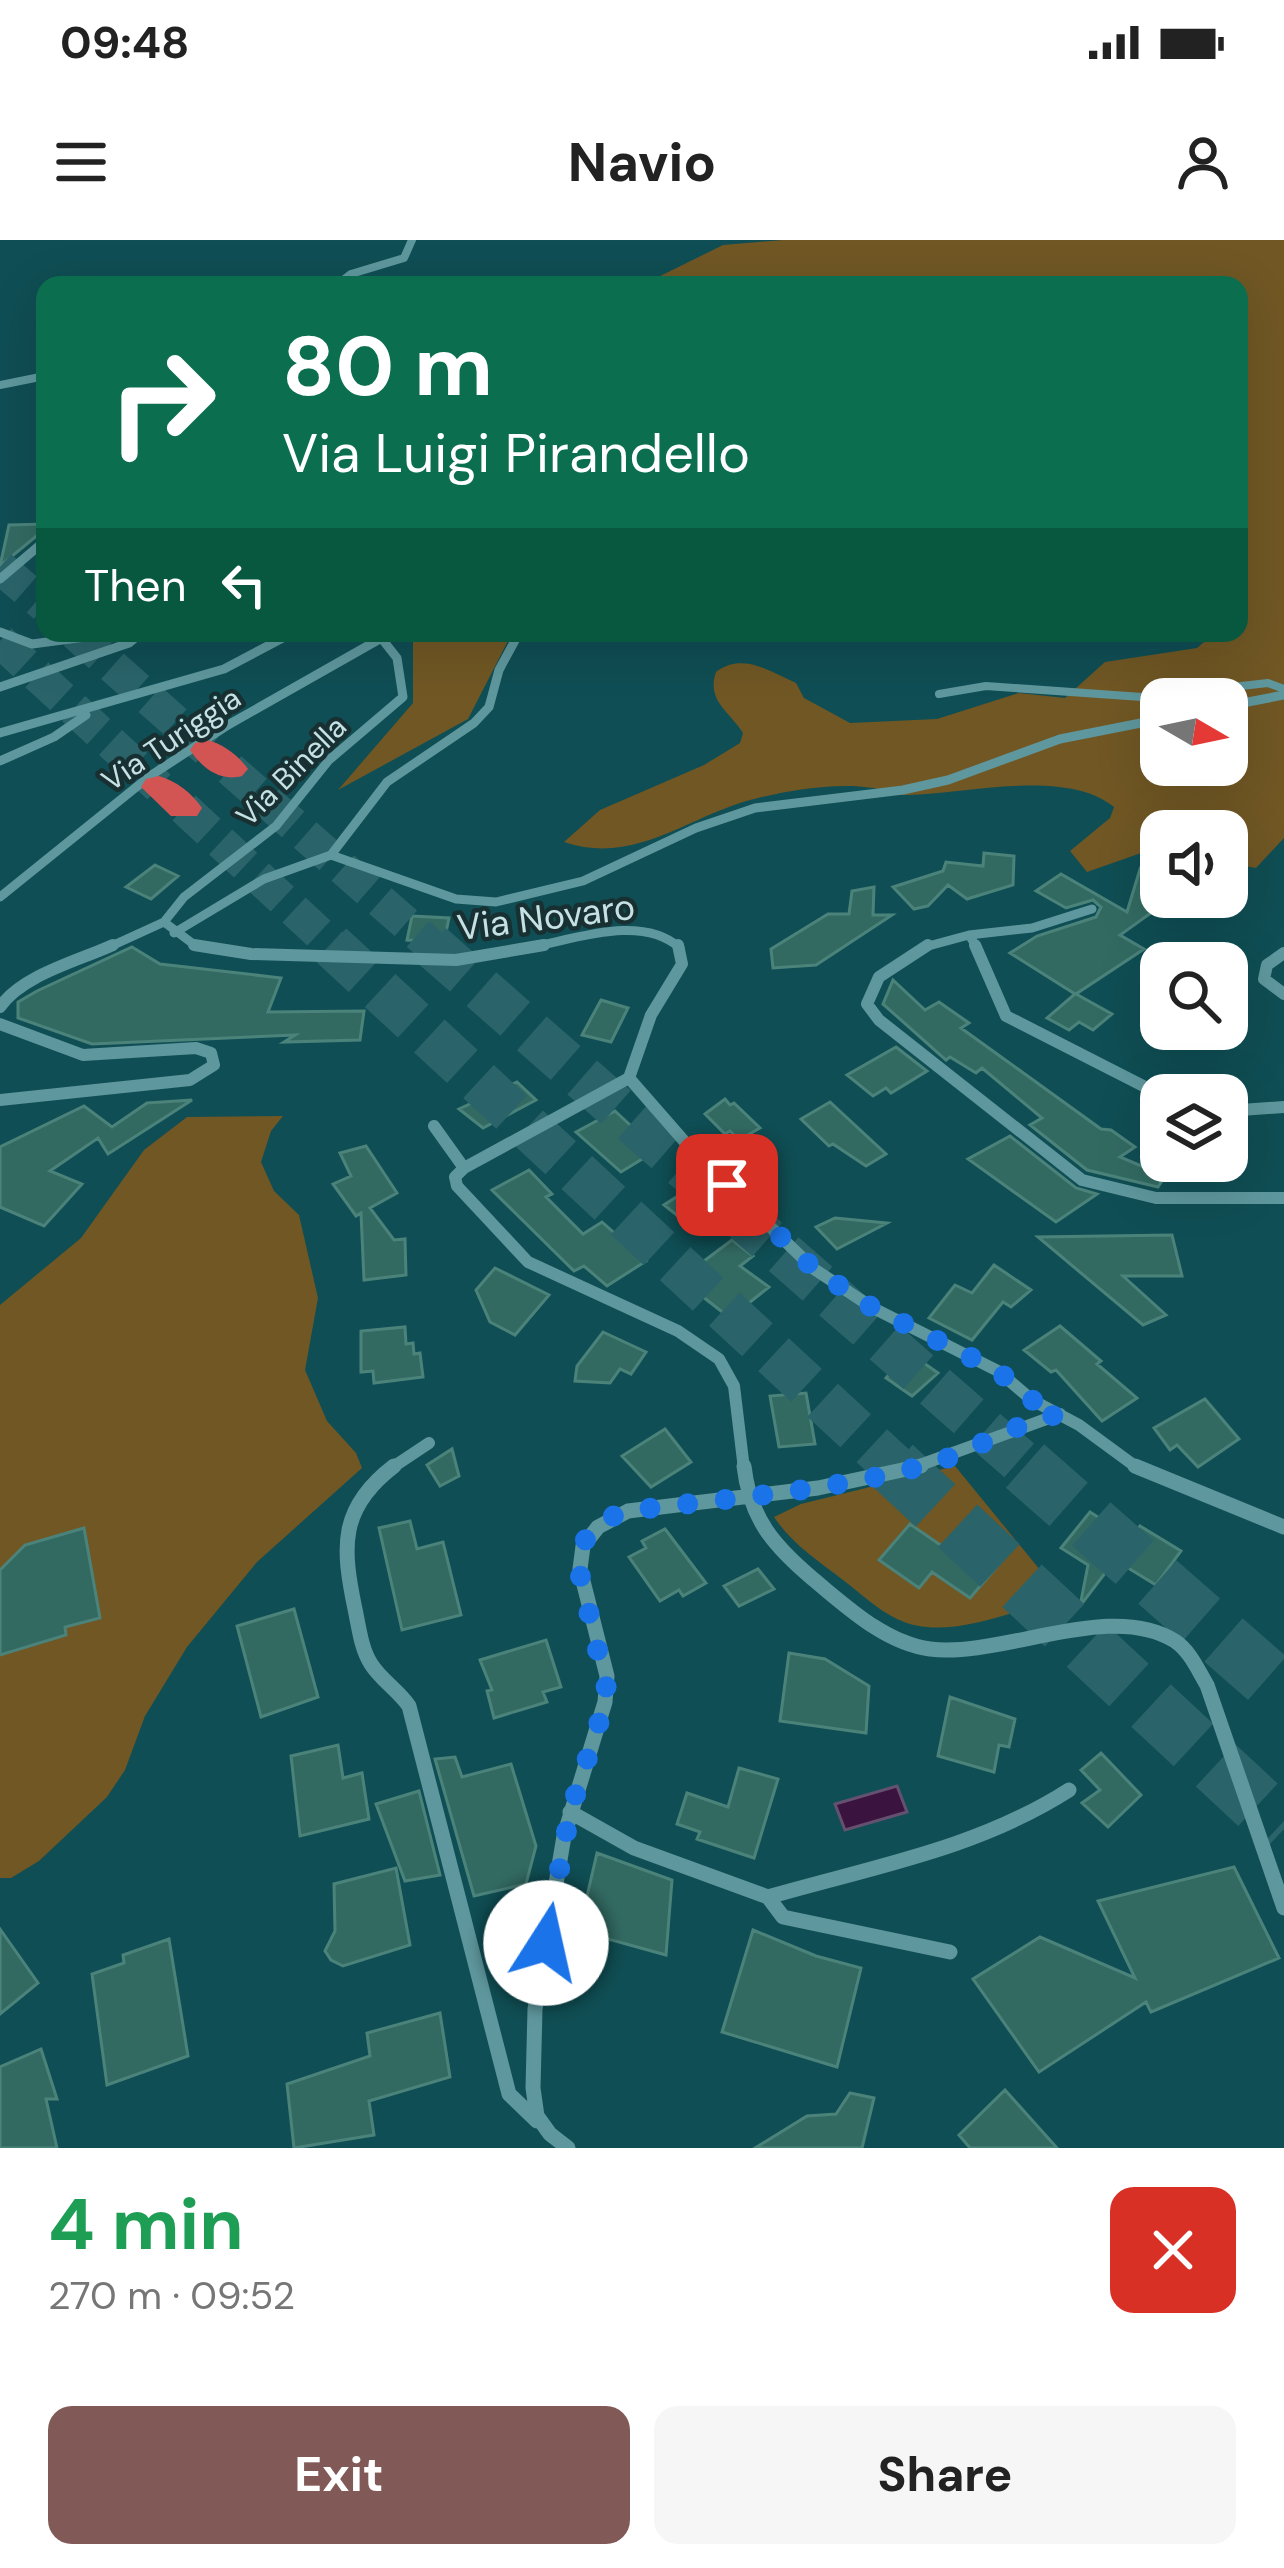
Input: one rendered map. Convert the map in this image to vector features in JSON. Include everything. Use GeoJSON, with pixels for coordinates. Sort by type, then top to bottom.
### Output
{"type":"FeatureCollection","features":[{"type":"Feature","properties":{"kind":"street"},"geometry":{"type":"LineString","coordinates":[[348,276],[404,258],[412,240]]}},
{"type":"Feature","properties":{"kind":"street"},"geometry":{"type":"LineString","coordinates":[[0,386],[36,378]]}},
{"type":"Feature","properties":{"kind":"street"},"geometry":{"type":"LineString","coordinates":[[0,579],[36,549]]}},
{"type":"Feature","properties":{"kind":"street"},"geometry":{"type":"LineString","coordinates":[[0,632],[32,644],[47,642]]}},
{"type":"Feature","properties":{"kind":"street"},"geometry":{"type":"LineString","coordinates":[[0,687],[131,642]]}},
{"type":"Feature","properties":{"kind":"street"},"geometry":{"type":"LineString","coordinates":[[0,734],[224,668],[275,642]]}},
{"type":"Feature","properties":{"kind":"street","name":"Via Turiggia"},"geometry":{"type":"LineString","coordinates":[[0,897],[150,776],[228,725],[374,642]]}},
{"type":"Feature","properties":{"kind":"street","name":"Via Binella"},"geometry":{"type":"LineString","coordinates":[[164,922],[184,897],[276,826],[329,760],[404,698],[397,658],[388,642]]}},
{"type":"Feature","properties":{"kind":"street"},"geometry":{"type":"LineString","coordinates":[[174,933],[263,879],[332,855],[387,782],[474,723],[489,707],[514,642]]}},
{"type":"Feature","properties":{"kind":"street"},"geometry":{"type":"LineString","coordinates":[[1248,701],[1284,692]]}},
{"type":"Feature","properties":{"kind":"street"},"geometry":{"type":"LineString","coordinates":[[0,761],[54,737],[97,708]]}},
{"type":"Feature","properties":{"kind":"street"},"geometry":{"type":"LineString","coordinates":[[332,855],[456,899],[496,902],[583,881],[697,828],[754,808],[903,790],[948,780],[1060,739],[1140,723]]}},
{"type":"Feature","properties":{"kind":"street"},"geometry":{"type":"LineString","coordinates":[[1092,909],[1032,928],[957,934],[918,951],[876,979],[867,1004],[879,1019],[1082,1180],[1114,1195],[1148,1201],[1284,1198]]}},
{"type":"Feature","properties":{"kind":"street"},"geometry":{"type":"LineString","coordinates":[[0,1007],[10,994],[29,983],[164,922]]}},
{"type":"Feature","properties":{"kind":"street","name":"Via Novaro"},"geometry":{"type":"LineString","coordinates":[[164,922],[196,946],[251,954],[456,960],[619,930],[656,933],[680,950],[684,962],[680,979],[652,1012],[629,1078]]}},
{"type":"Feature","properties":{"kind":"street"},"geometry":{"type":"LineString","coordinates":[[969,935],[994,999],[1006,1016],[1140,1084]]}},
{"type":"Feature","properties":{"kind":"street"},"geometry":{"type":"LineString","coordinates":[[1282,956],[1267,964],[1264,979],[1284,994]]}},
{"type":"Feature","properties":{"kind":"street"},"geometry":{"type":"LineString","coordinates":[[0,1024],[83,1055],[196,1048],[212,1053],[214,1065],[190,1080],[0,1100]]}},
{"type":"Feature","properties":{"kind":"street"},"geometry":{"type":"LineString","coordinates":[[1284,1527],[1142,1471],[1032,1400],[998,1371],[873,1308],[814,1269],[698,1157],[629,1078],[454,1177],[523,1259],[719,1360],[730,1373],[736,1393],[748,1496],[760,1528],[854,1612],[896,1640],[952,1651],[1099,1628],[1175,1640],[1194,1658],[1221,1717],[1249,1817],[1284,1908]]}},
{"type":"Feature","properties":{"kind":"street"},"geometry":{"type":"LineString","coordinates":[[1248,1110],[1284,1107]]}},
{"type":"Feature","properties":{"kind":"street"},"geometry":{"type":"LineString","coordinates":[[434,1126],[464,1168]]}},
{"type":"Feature","properties":{"kind":"street"},"geometry":{"type":"LineString","coordinates":[[538,2122],[529,2074],[538,1988],[570,1812],[608,1695],[579,1570],[587,1536],[605,1519],[628,1511],[748,1496],[935,1463],[1018,1424],[1060,1414]]}},
{"type":"Feature","properties":{"kind":"street"},"geometry":{"type":"LineString","coordinates":[[429,1443],[366,1490],[349,1517],[344,1562],[372,1666],[399,1688],[409,1706],[509,2094],[568,2148]]}},
{"type":"Feature","properties":{"kind":"street"},"geometry":{"type":"LineString","coordinates":[[768,1897],[910,1859],[1045,1808],[1069,1790]]}},
{"type":"Feature","properties":{"kind":"street"},"geometry":{"type":"LineString","coordinates":[[570,1812],[634,1848],[768,1897],[782,1917],[950,1952]]}},
{"type":"Feature","properties":{"kind":"lane"},"geometry":{"type":"LineString","coordinates":[[939,694],[986,686],[1113,698],[1268,682],[1284,692]]}},
{"type":"Feature","properties":{"kind":"shaded area"},"geometry":{"type":"Polygon","coordinates":[[[783,240],[1284,240],[1284,838],[1256,868],[1248,867],[1248,810],[1140,810],[1140,853],[1087,872],[1070,851],[1110,818],[1114,807],[1093,795],[1043,786],[903,795],[859,786],[813,788],[730,807],[661,836],[615,848],[564,842],[600,810],[704,765],[740,743],[743,733],[714,691],[716,672],[726,666],[746,664],[776,673],[796,683],[804,698],[850,723],[937,719],[1019,693],[1065,698],[1105,662],[1197,648],[1204,642],[1248,642],[1248,276],[660,276],[723,245],[783,240]]]}},
{"type":"Feature","properties":{"kind":"shaded area"},"geometry":{"type":"Polygon","coordinates":[[[413,642],[507,642],[468,719],[338,790],[413,703],[413,642]]]}},
{"type":"Feature","properties":{"kind":"shaded area"},"geometry":{"type":"Polygon","coordinates":[[[283,1116],[271,1131],[261,1162],[274,1191],[299,1215],[318,1298],[305,1370],[327,1421],[356,1453],[362,1468],[257,1562],[187,1647],[145,1716],[125,1770],[107,1797],[39,1861],[11,1878],[0,1878],[0,1305],[81,1238],[144,1150],[187,1117],[283,1116]]]}},
{"type":"Feature","properties":{"kind":"shaded area"},"geometry":{"type":"Polygon","coordinates":[[[955,1466],[1063,1598],[980,1622],[937,1628],[916,1625],[869,1601],[806,1551],[774,1517],[801,1504],[955,1466]]]}},
{"type":"Feature","properties":{"kind":"shaded area"},"geometry":{"type":"Polygon","coordinates":[[[897,1786],[907,1812],[845,1830],[835,1804],[897,1786]]]}},
{"type":"Feature","properties":{"kind":"building"},"geometry":{"type":"Polygon","coordinates":[[[36,524],[36,536],[0,566],[9,525],[36,524]]]}},
{"type":"Feature","properties":{"kind":"building"},"geometry":{"type":"Polygon","coordinates":[[[984,853],[1014,856],[1013,885],[967,899],[948,885],[928,906],[914,909],[893,887],[943,871],[946,862],[983,866],[984,853]]]}},
{"type":"Feature","properties":{"kind":"building"},"geometry":{"type":"Polygon","coordinates":[[[155,865],[178,876],[151,899],[126,887],[155,865]]]}},
{"type":"Feature","properties":{"kind":"building"},"geometry":{"type":"Polygon","coordinates":[[[1140,869],[1140,918],[1144,918],[1120,935],[1140,947],[1140,952],[1076,994],[1112,1014],[1093,1030],[1079,1022],[1069,1030],[1047,1018],[1075,994],[1010,953],[1037,936],[1096,917],[1101,907],[1093,900],[1066,908],[1036,891],[1061,874],[1127,912],[1140,869]]]}},
{"type":"Feature","properties":{"kind":"building"},"geometry":{"type":"Polygon","coordinates":[[[874,887],[873,915],[892,915],[816,965],[773,968],[771,949],[828,914],[849,914],[852,891],[874,887]]]}},
{"type":"Feature","properties":{"kind":"building"},"geometry":{"type":"Polygon","coordinates":[[[412,916],[449,918],[444,942],[407,940],[412,916]]]}},
{"type":"Feature","properties":{"kind":"building"},"geometry":{"type":"Polygon","coordinates":[[[132,947],[160,964],[281,978],[268,1012],[364,1011],[360,1040],[284,1042],[295,1035],[92,1044],[18,1018],[18,1002],[132,947]]]}},
{"type":"Feature","properties":{"kind":"building"},"geometry":{"type":"Polygon","coordinates":[[[893,980],[925,1010],[939,1002],[969,1023],[961,1028],[1101,1129],[1111,1130],[1135,1147],[1120,1157],[1140,1165],[1140,1182],[1161,1182],[1158,1187],[1087,1170],[1030,1125],[1042,1118],[982,1068],[976,1073],[950,1057],[946,1060],[883,1004],[893,980]]]}},
{"type":"Feature","properties":{"kind":"building"},"geometry":{"type":"Polygon","coordinates":[[[601,1000],[628,1008],[611,1042],[582,1035],[601,1000]]]}},
{"type":"Feature","properties":{"kind":"building"},"geometry":{"type":"Polygon","coordinates":[[[896,1047],[927,1071],[891,1093],[886,1088],[873,1096],[847,1075],[896,1047]]]}},
{"type":"Feature","properties":{"kind":"building"},"geometry":{"type":"Polygon","coordinates":[[[517,1082],[536,1100],[483,1128],[459,1109],[517,1082]]]}},
{"type":"Feature","properties":{"kind":"building"},"geometry":{"type":"Polygon","coordinates":[[[725,1099],[760,1128],[739,1140],[730,1131],[725,1134],[705,1114],[725,1099]]]}},
{"type":"Feature","properties":{"kind":"building"},"geometry":{"type":"Polygon","coordinates":[[[192,1100],[108,1154],[98,1138],[50,1171],[82,1184],[44,1226],[0,1207],[0,1147],[84,1106],[112,1127],[147,1103],[192,1100]]]}},
{"type":"Feature","properties":{"kind":"building"},"geometry":{"type":"Polygon","coordinates":[[[830,1102],[886,1154],[866,1166],[833,1144],[829,1146],[801,1119],[830,1102]]]}},
{"type":"Feature","properties":{"kind":"building"},"geometry":{"type":"Polygon","coordinates":[[[615,1111],[657,1150],[621,1172],[576,1132],[615,1111]]]}},
{"type":"Feature","properties":{"kind":"building"},"geometry":{"type":"Polygon","coordinates":[[[1010,1136],[1076,1188],[1097,1194],[1056,1222],[968,1159],[1010,1136]]]}},
{"type":"Feature","properties":{"kind":"building"},"geometry":{"type":"Polygon","coordinates":[[[366,1146],[397,1193],[370,1208],[394,1240],[405,1239],[406,1275],[364,1280],[361,1213],[356,1216],[333,1184],[351,1176],[340,1153],[366,1146]]]}},
{"type":"Feature","properties":{"kind":"building"},"geometry":{"type":"Polygon","coordinates":[[[529,1170],[552,1194],[546,1197],[583,1234],[602,1222],[646,1261],[607,1286],[584,1266],[574,1271],[492,1190],[529,1170]]]}},
{"type":"Feature","properties":{"kind":"building"},"geometry":{"type":"Polygon","coordinates":[[[692,1187],[718,1210],[693,1228],[664,1205],[692,1187]]]}},
{"type":"Feature","properties":{"kind":"building"},"geometry":{"type":"Polygon","coordinates":[[[835,1218],[887,1223],[837,1249],[816,1227],[835,1218]]]}},
{"type":"Feature","properties":{"kind":"building"},"geometry":{"type":"Polygon","coordinates":[[[1172,1235],[1182,1276],[1123,1276],[1166,1315],[1143,1325],[1038,1237],[1172,1235]]]}},
{"type":"Feature","properties":{"kind":"building"},"geometry":{"type":"Polygon","coordinates":[[[732,1240],[753,1256],[740,1266],[769,1287],[730,1318],[680,1279],[732,1240]]]}},
{"type":"Feature","properties":{"kind":"building"},"geometry":{"type":"Polygon","coordinates":[[[994,1265],[1031,1290],[1011,1307],[1003,1302],[972,1340],[929,1318],[955,1285],[972,1293],[994,1265]]]}},
{"type":"Feature","properties":{"kind":"building"},"geometry":{"type":"Polygon","coordinates":[[[495,1268],[549,1295],[515,1335],[490,1322],[476,1290],[495,1268]]]}},
{"type":"Feature","properties":{"kind":"building"},"geometry":{"type":"Polygon","coordinates":[[[1060,1326],[1137,1398],[1102,1421],[1056,1370],[1051,1372],[1024,1350],[1060,1326]]]}},
{"type":"Feature","properties":{"kind":"building"},"geometry":{"type":"Polygon","coordinates":[[[405,1327],[406,1344],[413,1343],[414,1354],[420,1353],[423,1377],[374,1383],[373,1371],[361,1372],[361,1331],[405,1327]]]}},
{"type":"Feature","properties":{"kind":"building"},"geometry":{"type":"Polygon","coordinates":[[[603,1332],[646,1352],[631,1374],[620,1369],[610,1383],[575,1381],[577,1366],[603,1332]]]}},
{"type":"Feature","properties":{"kind":"building"},"geometry":{"type":"Polygon","coordinates":[[[908,1352],[938,1373],[912,1396],[886,1378],[908,1352]]]}},
{"type":"Feature","properties":{"kind":"building"},"geometry":{"type":"Polygon","coordinates":[[[806,1393],[815,1444],[779,1447],[770,1396],[806,1393]]]}},
{"type":"Feature","properties":{"kind":"building"},"geometry":{"type":"Polygon","coordinates":[[[1205,1399],[1239,1439],[1198,1467],[1177,1445],[1170,1450],[1154,1428],[1205,1399]]]}},
{"type":"Feature","properties":{"kind":"building"},"geometry":{"type":"Polygon","coordinates":[[[665,1429],[691,1462],[651,1487],[622,1456],[665,1429]]]}},
{"type":"Feature","properties":{"kind":"building"},"geometry":{"type":"Polygon","coordinates":[[[452,1449],[459,1476],[440,1486],[427,1465],[452,1449]]]}},
{"type":"Feature","properties":{"kind":"building"},"geometry":{"type":"Polygon","coordinates":[[[1090,1512],[1131,1538],[1140,1526],[1181,1551],[1156,1585],[1115,1560],[1080,1606],[1088,1565],[1061,1548],[1090,1512]]]}},
{"type":"Feature","properties":{"kind":"building"},"geometry":{"type":"Polygon","coordinates":[[[410,1521],[417,1549],[443,1542],[461,1615],[402,1630],[379,1528],[410,1521]]]}},
{"type":"Feature","properties":{"kind":"building"},"geometry":{"type":"Polygon","coordinates":[[[910,1524],[949,1551],[959,1538],[999,1564],[970,1598],[932,1572],[919,1588],[879,1560],[910,1524]]]}},
{"type":"Feature","properties":{"kind":"building"},"geometry":{"type":"Polygon","coordinates":[[[84,1528],[100,1618],[65,1627],[66,1635],[0,1655],[0,1570],[25,1545],[84,1528]]]}},
{"type":"Feature","properties":{"kind":"building"},"geometry":{"type":"Polygon","coordinates":[[[665,1529],[706,1583],[683,1596],[679,1590],[660,1601],[629,1557],[646,1548],[642,1541],[665,1529]]]}},
{"type":"Feature","properties":{"kind":"building"},"geometry":{"type":"Polygon","coordinates":[[[758,1569],[774,1589],[739,1606],[724,1586],[758,1569]]]}},
{"type":"Feature","properties":{"kind":"building"},"geometry":{"type":"Polygon","coordinates":[[[294,1609],[318,1697],[261,1717],[237,1626],[294,1609]]]}},
{"type":"Feature","properties":{"kind":"building"},"geometry":{"type":"Polygon","coordinates":[[[546,1640],[561,1687],[543,1692],[547,1702],[494,1718],[487,1691],[492,1690],[480,1660],[546,1640]]]}},
{"type":"Feature","properties":{"kind":"building"},"geometry":{"type":"Polygon","coordinates":[[[789,1653],[825,1659],[869,1686],[866,1733],[780,1721],[789,1653]]]}},
{"type":"Feature","properties":{"kind":"building"},"geometry":{"type":"Polygon","coordinates":[[[950,1697],[1015,1719],[1009,1747],[999,1745],[994,1772],[938,1756],[950,1697]]]}},
{"type":"Feature","properties":{"kind":"building"},"geometry":{"type":"Polygon","coordinates":[[[338,1745],[343,1778],[362,1773],[369,1819],[300,1836],[291,1756],[338,1745]]]}},
{"type":"Feature","properties":{"kind":"building"},"geometry":{"type":"Polygon","coordinates":[[[1101,1753],[1141,1795],[1108,1827],[1082,1803],[1100,1790],[1081,1770],[1101,1753]]]}},
{"type":"Feature","properties":{"kind":"building"},"geometry":{"type":"Polygon","coordinates":[[[455,1757],[462,1777],[511,1764],[536,1846],[526,1884],[474,1896],[435,1759],[455,1757]]]}},
{"type":"Feature","properties":{"kind":"building"},"geometry":{"type":"Polygon","coordinates":[[[739,1768],[778,1779],[754,1858],[697,1839],[700,1832],[677,1824],[687,1793],[728,1807],[739,1768]]]}},
{"type":"Feature","properties":{"kind":"building"},"geometry":{"type":"Polygon","coordinates":[[[419,1791],[440,1875],[405,1881],[376,1804],[419,1791]]]}},
{"type":"Feature","properties":{"kind":"building"},"geometry":{"type":"Polygon","coordinates":[[[597,1853],[672,1880],[666,1955],[579,1931],[597,1853]]]}},
{"type":"Feature","properties":{"kind":"building"},"geometry":{"type":"Polygon","coordinates":[[[1234,1867],[1279,1958],[1151,2012],[1146,2002],[1039,2072],[973,1979],[1040,1937],[1135,1978],[1098,1901],[1234,1867]]]}},
{"type":"Feature","properties":{"kind":"building"},"geometry":{"type":"Polygon","coordinates":[[[396,1868],[410,1945],[343,1966],[331,1960],[325,1951],[335,1931],[334,1884],[396,1868]]]}},
{"type":"Feature","properties":{"kind":"building"},"geometry":{"type":"Polygon","coordinates":[[[0,1929],[38,1983],[0,2014],[0,1929]]]}},
{"type":"Feature","properties":{"kind":"building"},"geometry":{"type":"Polygon","coordinates":[[[753,1930],[816,1956],[861,1968],[837,2067],[722,2032],[753,1930]]]}},
{"type":"Feature","properties":{"kind":"building"},"geometry":{"type":"Polygon","coordinates":[[[169,1939],[188,2056],[107,2085],[92,1974],[124,1963],[123,1955],[169,1939]]]}},
{"type":"Feature","properties":{"kind":"building"},"geometry":{"type":"Polygon","coordinates":[[[440,2013],[450,2077],[369,2101],[374,2135],[294,2148],[287,2084],[370,2056],[367,2033],[440,2013]]]}},
{"type":"Feature","properties":{"kind":"building"},"geometry":{"type":"Polygon","coordinates":[[[41,2049],[57,2099],[46,2099],[57,2148],[0,2148],[0,2067],[41,2049]]]}},
{"type":"Feature","properties":{"kind":"building"},"geometry":{"type":"Polygon","coordinates":[[[1005,2090],[1057,2148],[970,2148],[959,2135],[1005,2090]]]}},
{"type":"Feature","properties":{"kind":"building"},"geometry":{"type":"Polygon","coordinates":[[[850,2093],[874,2098],[862,2148],[755,2148],[807,2116],[836,2114],[850,2093]]]}},
{"type":"Feature","properties":{"kind":"tunnel"},"geometry":{"type":"LineString","coordinates":[[0,567],[36,598]]}},
{"type":"Feature","properties":{"kind":"tunnel"},"geometry":{"type":"LineString","coordinates":[[0,641],[159,787]]}},
{"type":"Feature","properties":{"kind":"tunnel"},"geometry":{"type":"LineString","coordinates":[[85,642],[207,750]]}},
{"type":"Feature","properties":{"kind":"tunnel"},"geometry":{"type":"LineString","coordinates":[[230,769],[434,948]]}},
{"type":"Feature","properties":{"kind":"tunnel"},"geometry":{"type":"LineString","coordinates":[[184,808],[335,948]]}},
{"type":"Feature","properties":{"kind":"tunnel"},"geometry":{"type":"LineString","coordinates":[[331,945],[897,1469]]}},
{"type":"Feature","properties":{"kind":"tunnel"},"geometry":{"type":"LineString","coordinates":[[431,945],[1029,1469]]}},
{"type":"Feature","properties":{"kind":"tunnel"},"geometry":{"type":"LineString","coordinates":[[893,1466],[1284,1829]]}},
{"type":"Feature","properties":{"kind":"tunnel"},"geometry":{"type":"LineString","coordinates":[[1025,1466],[1284,1693]]}},
{"type":"Feature","properties":{"kind":"route"},"geometry":{"type":"LineString","coordinates":[[546,1943],[570,1812],[608,1695],[579,1570],[587,1536],[605,1519],[628,1511],[859,1480],[935,1463],[1018,1424],[1060,1414],[1032,1400],[998,1371],[873,1308],[814,1269],[727,1185]]}}]}
